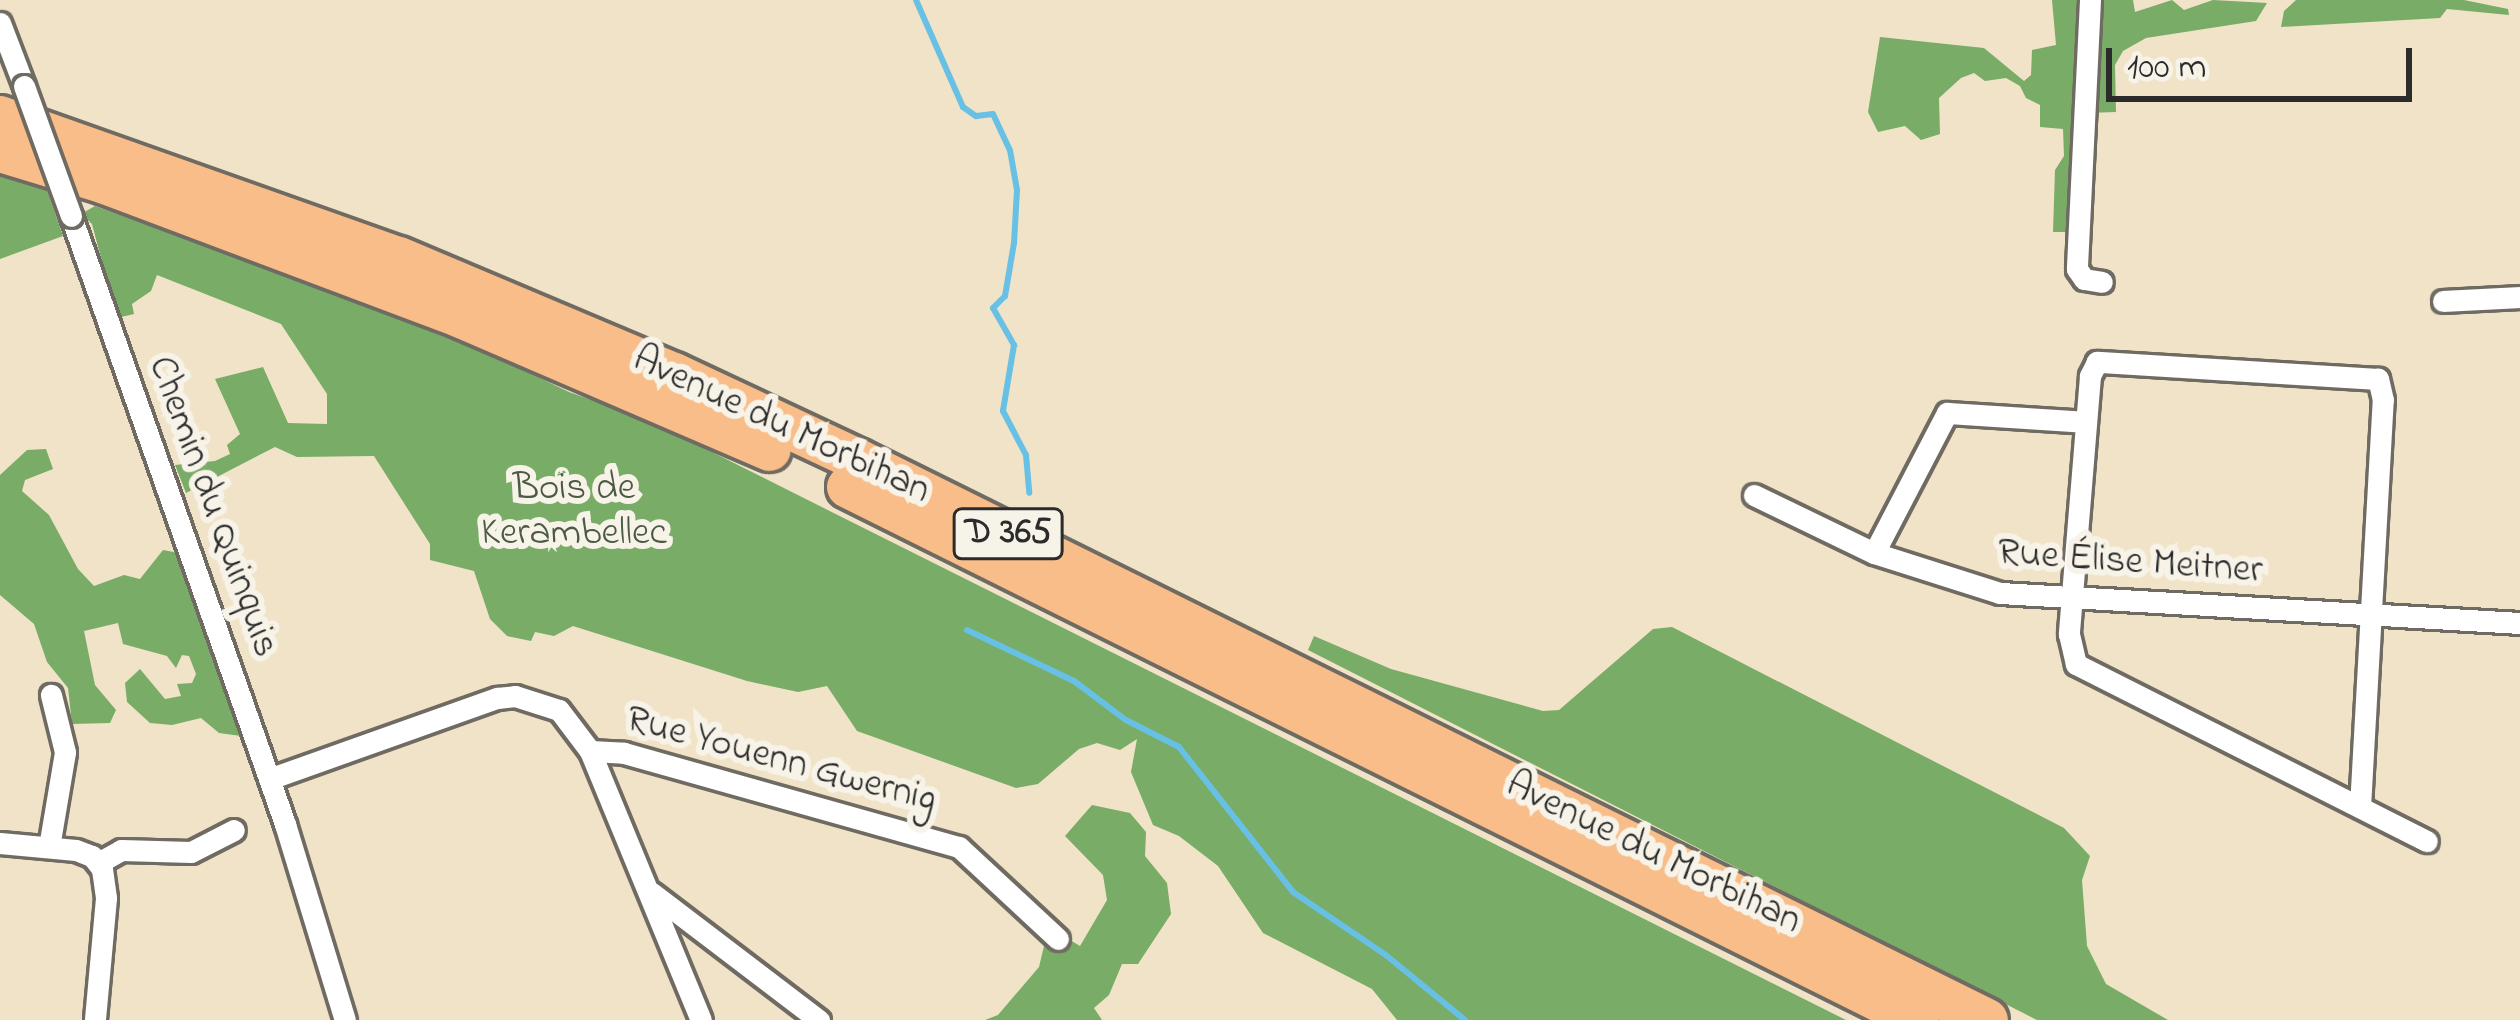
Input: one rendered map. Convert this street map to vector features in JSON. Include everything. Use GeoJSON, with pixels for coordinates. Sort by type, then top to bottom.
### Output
{"type":"FeatureCollection","features":[{"type":"Feature","properties":{"kind":"highway","name":"Avenue du Morbihan"},"geometry":{"type":"LineString","coordinates":[[12,102],[674,374],[858,460],[1987,1020]]}},
{"type":"Feature","properties":{"kind":"highway","name":"Avenue du Morbihan"},"geometry":{"type":"LineString","coordinates":[[0,151],[105,183],[460,317],[797,462],[1918,1020]]}},
{"type":"Feature","properties":{"kind":"street"},"geometry":{"type":"LineString","coordinates":[[2090,0],[2077,269],[2084,279],[2102,282]]}},
{"type":"Feature","properties":{"kind":"street","name":"Chemin du Quinquis"},"geometry":{"type":"LineString","coordinates":[[0,22],[12,102],[71,216],[269,778],[345,1020]]}},
{"type":"Feature","properties":{"kind":"street"},"geometry":{"type":"LineString","coordinates":[[2443,301],[2520,297]]}},
{"type":"Feature","properties":{"kind":"street"},"geometry":{"type":"LineString","coordinates":[[2360,807],[2383,400],[2378,379],[2097,362],[2090,376],[2069,650],[2076,664],[2427,841]]}},
{"type":"Feature","properties":{"kind":"street"},"geometry":{"type":"LineString","coordinates":[[1874,553],[1947,413],[2086,422]]}},
{"type":"Feature","properties":{"kind":"street","name":"Rue Élise Meitner"},"geometry":{"type":"LineString","coordinates":[[1754,495],[1874,553],[2000,593],[2520,623]]}},
{"type":"Feature","properties":{"kind":"street"},"geometry":{"type":"LineString","coordinates":[[49,848],[65,752],[51,695]]}},
{"type":"Feature","properties":{"kind":"street","name":"Rue Youenn Gwernig"},"geometry":{"type":"LineString","coordinates":[[269,778],[507,696],[559,710],[590,751],[624,752],[959,847],[1058,939]]}},
{"type":"Feature","properties":{"kind":"street"},"geometry":{"type":"LineString","coordinates":[[590,751],[701,1020]]}},
{"type":"Feature","properties":{"kind":"street"},"geometry":{"type":"LineString","coordinates":[[98,863],[121,850],[191,852],[234,830]]}},
{"type":"Feature","properties":{"kind":"street"},"geometry":{"type":"LineString","coordinates":[[0,843],[76,850],[98,863],[106,898],[95,1020]]}},
{"type":"Feature","properties":{"kind":"street"},"geometry":{"type":"LineString","coordinates":[[651,892],[819,1020]]}},
{"type":"Feature","properties":{"kind":"green space"},"geometry":{"type":"Polygon","coordinates":[[[2052,0],[2133,0],[2135,12],[2172,0],[2184,10],[2213,0],[2267,3],[2256,21],[2146,38],[2123,51],[2115,65],[2116,112],[2087,113],[2069,232],[2053,232],[2055,170],[2064,156],[2063,129],[2040,127],[2040,105],[2026,98],[2020,86],[2006,78],[1985,81],[1974,73],[1961,78],[1939,98],[1940,134],[1921,140],[1905,126],[1878,132],[1868,112],[1880,37],[1984,48],[2024,81],[2031,75],[2032,50],[2056,45],[2052,0]]]}},
{"type":"Feature","properties":{"kind":"green space"},"geometry":{"type":"Polygon","coordinates":[[[2296,0],[2464,0],[2508,9],[2509,15],[2447,9],[2440,18],[2281,27],[2284,11],[2296,0]]]}},
{"type":"Feature","properties":{"kind":"green space"},"geometry":{"type":"Polygon","coordinates":[[[0,174],[47,190],[63,236],[0,259],[0,174]]]}},
{"type":"Feature","properties":{"kind":"green space","name":"Bois de Kerambellec"},"geometry":{"type":"Polygon","coordinates":[[[95,206],[278,271],[505,361],[569,392],[646,419],[1846,1020],[1397,1020],[1372,989],[1263,933],[1218,866],[1179,836],[1153,825],[1131,772],[1137,739],[1120,750],[1097,743],[1079,749],[1038,784],[1016,788],[857,731],[827,686],[798,692],[747,681],[573,626],[554,636],[535,632],[531,641],[507,636],[490,619],[474,571],[430,560],[430,544],[374,456],[297,457],[275,447],[186,493],[175,465],[215,461],[230,454],[227,445],[240,434],[215,379],[263,367],[288,423],[327,424],[327,394],[281,324],[157,275],[151,291],[132,304],[134,314],[117,318],[92,224],[81,214],[95,206]]]}},
{"type":"Feature","properties":{"kind":"green space"},"geometry":{"type":"Polygon","coordinates":[[[46,449],[53,469],[25,480],[22,491],[49,515],[78,569],[94,586],[124,575],[140,579],[163,550],[179,553],[241,736],[219,733],[201,718],[172,725],[150,723],[127,702],[125,683],[140,669],[165,699],[181,696],[177,684],[192,683],[196,674],[189,656],[182,655],[176,668],[167,656],[123,644],[118,623],[84,631],[95,685],[116,710],[110,723],[72,724],[68,688],[47,662],[34,624],[0,595],[0,475],[27,450],[46,449]]]}},
{"type":"Feature","properties":{"kind":"green space"},"geometry":{"type":"Polygon","coordinates":[[[1672,627],[2064,828],[2090,856],[2082,880],[2087,946],[2106,984],[2168,1020],[2037,1020],[1308,650],[1314,636],[1391,669],[1543,711],[1559,710],[1653,629],[1672,627]]]}},
{"type":"Feature","properties":{"kind":"green space"},"geometry":{"type":"Polygon","coordinates":[[[1092,805],[1130,813],[1146,832],[1145,856],[1167,883],[1171,914],[1138,964],[1122,964],[1109,995],[1094,1008],[1102,1020],[985,1020],[998,1015],[1039,967],[1044,946],[1065,937],[1080,946],[1107,900],[1103,875],[1065,836],[1092,805]]]}},
{"type":"Feature","properties":{"kind":"waterway"},"geometry":{"type":"LineString","coordinates":[[916,0],[963,107],[976,116],[993,114],[1010,150],[1017,190],[1014,243],[1005,296],[993,308],[1014,345],[1003,411],[1026,455],[1029,493]]}},
{"type":"Feature","properties":{"kind":"waterway"},"geometry":{"type":"LineString","coordinates":[[967,630],[1074,681],[1126,720],[1179,747],[1293,892],[1387,956],[1465,1020]]}}]}
